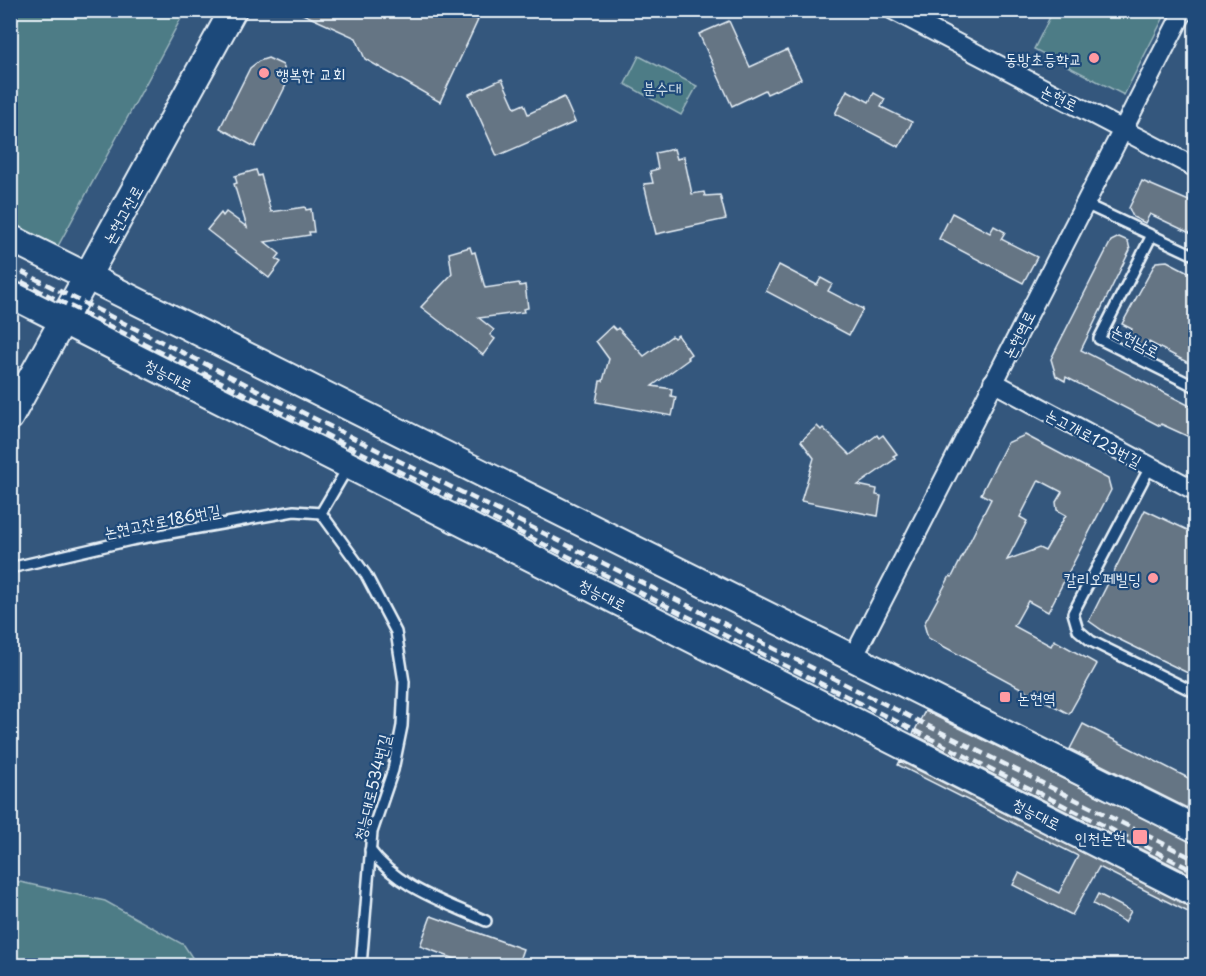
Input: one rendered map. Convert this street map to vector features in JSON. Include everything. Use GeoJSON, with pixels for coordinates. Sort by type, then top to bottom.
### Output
{"type":"FeatureCollection","features":[{"type":"Feature","properties":{"kind":"main road","name":"논현고잔로"},"geometry":{"type":"LineString","coordinates":[[10,417],[233,10]]}},
{"type":"Feature","properties":{"kind":"main road"},"geometry":{"type":"LineString","coordinates":[[10,238],[1196,829]]}},
{"type":"Feature","properties":{"kind":"main road","name":"청능대로"},"geometry":{"type":"LineString","coordinates":[[10,294],[1196,894]]}},
{"type":"Feature","properties":{"kind":"street","name":"논현로"},"geometry":{"type":"LineString","coordinates":[[893,10],[1196,168]]}},
{"type":"Feature","properties":{"kind":"street","name":"논현역로"},"geometry":{"type":"LineString","coordinates":[[853,658],[1184,10]]}},
{"type":"Feature","properties":{"kind":"street","name":"논고개로123번길"},"geometry":{"type":"LineString","coordinates":[[993,382],[1196,491]]}},
{"type":"Feature","properties":{"kind":"lane"},"geometry":{"type":"LineString","coordinates":[[1085,204],[1151,237],[1196,256]]}},
{"type":"Feature","properties":{"kind":"lane","name":"논현남로"},"geometry":{"type":"LineString","coordinates":[[1151,237],[1099,339],[1196,387]]}},
{"type":"Feature","properties":{"kind":"lane"},"geometry":{"type":"LineString","coordinates":[[321,513],[350,465]]}},
{"type":"Feature","properties":{"kind":"lane"},"geometry":{"type":"LineString","coordinates":[[1150,467],[1073,613],[1078,630],[1090,641],[1196,693]]}},
{"type":"Feature","properties":{"kind":"lane","name":"논현고잔로186번길"},"geometry":{"type":"LineString","coordinates":[[10,568],[142,538],[294,511],[321,513]]}},
{"type":"Feature","properties":{"kind":"lane","name":"청능대로534번길"},"geometry":{"type":"LineString","coordinates":[[321,513],[366,575],[396,632],[404,682],[402,726],[393,770],[372,831],[361,966]]}},
{"type":"Feature","properties":{"kind":"lane"},"geometry":{"type":"LineString","coordinates":[[370,850],[383,867],[401,881],[486,921]]}},
{"type":"Feature","properties":{"kind":"green space"},"geometry":{"type":"Polygon","coordinates":[[[11,10],[185,11],[58,246],[11,224],[11,10]]]}},
{"type":"Feature","properties":{"kind":"green space","name":"동방초등학교"},"geometry":{"type":"Polygon","coordinates":[[[1054,10],[1167,11],[1124,95],[1034,49],[1054,10]]]}},
{"type":"Feature","properties":{"kind":"green space","name":"분수대"},"geometry":{"type":"Polygon","coordinates":[[[639,56],[697,86],[681,115],[625,84],[639,56]]]}},
{"type":"Feature","properties":{"kind":"green space"},"geometry":{"type":"Polygon","coordinates":[[[11,880],[105,901],[184,945],[197,965],[11,965],[11,880]]]}},
{"type":"Feature","properties":{"kind":"building"},"geometry":{"type":"Polygon","coordinates":[[[294,10],[460,10],[478,20],[440,102],[365,59],[356,38],[294,10]]]}},
{"type":"Feature","properties":{"kind":"building"},"geometry":{"type":"Polygon","coordinates":[[[729,21],[750,67],[787,50],[801,79],[767,94],[765,90],[732,106],[699,34],[729,21]]]}},
{"type":"Feature","properties":{"kind":"building"},"geometry":{"type":"Polygon","coordinates":[[[268,58],[283,65],[288,81],[255,147],[220,128],[250,68],[268,58]]]}},
{"type":"Feature","properties":{"kind":"building"},"geometry":{"type":"Polygon","coordinates":[[[502,79],[515,108],[524,104],[528,114],[564,97],[575,122],[497,156],[469,94],[502,79]]]}},
{"type":"Feature","properties":{"kind":"building"},"geometry":{"type":"Polygon","coordinates":[[[847,90],[869,102],[874,93],[885,99],[881,107],[912,122],[899,147],[835,114],[847,90]]]}},
{"type":"Feature","properties":{"kind":"building"},"geometry":{"type":"Polygon","coordinates":[[[674,149],[677,159],[684,157],[692,194],[704,192],[705,196],[720,195],[726,219],[656,234],[644,184],[653,183],[650,171],[658,169],[655,153],[674,149]]]}},
{"type":"Feature","properties":{"kind":"building"},"geometry":{"type":"Polygon","coordinates":[[[256,170],[258,176],[261,175],[271,212],[305,207],[306,210],[311,209],[314,232],[309,232],[310,235],[265,242],[280,254],[276,259],[281,262],[269,278],[207,230],[221,213],[223,216],[226,212],[247,227],[234,184],[237,183],[235,176],[256,170]]]}},
{"type":"Feature","properties":{"kind":"building"},"geometry":{"type":"Polygon","coordinates":[[[1142,181],[1196,204],[1196,236],[1150,214],[1145,223],[1133,217],[1129,208],[1142,181]]]}},
{"type":"Feature","properties":{"kind":"building"},"geometry":{"type":"Polygon","coordinates":[[[952,213],[990,233],[994,226],[1005,232],[1001,239],[1037,257],[1023,283],[939,239],[952,213]]]}},
{"type":"Feature","properties":{"kind":"building"},"geometry":{"type":"Polygon","coordinates":[[[1119,237],[1128,241],[1130,250],[1081,350],[1196,409],[1196,440],[1161,424],[1160,426],[1066,377],[1065,381],[1056,376],[1051,359],[1111,241],[1119,237]]]}},
{"type":"Feature","properties":{"kind":"building"},"geometry":{"type":"Polygon","coordinates":[[[470,247],[472,253],[475,252],[485,288],[519,283],[520,286],[525,285],[528,308],[523,309],[524,312],[479,318],[494,330],[490,335],[495,339],[483,355],[421,307],[452,274],[449,253],[470,247]]]}},
{"type":"Feature","properties":{"kind":"building"},"geometry":{"type":"Polygon","coordinates":[[[1167,261],[1196,276],[1196,312],[1189,324],[1196,328],[1196,367],[1147,341],[1144,347],[1127,338],[1132,329],[1122,324],[1156,262],[1167,261]]]}},
{"type":"Feature","properties":{"kind":"building"},"geometry":{"type":"Polygon","coordinates":[[[779,265],[817,285],[821,278],[832,284],[828,291],[863,309],[849,335],[766,291],[779,265]]]}},
{"type":"Feature","properties":{"kind":"building"},"geometry":{"type":"Polygon","coordinates":[[[612,326],[616,330],[618,328],[644,356],[672,336],[674,338],[678,335],[691,354],[687,357],[689,359],[652,386],[672,389],[671,396],[676,397],[672,416],[596,402],[600,381],[603,381],[609,359],[596,341],[612,326]]]}},
{"type":"Feature","properties":{"kind":"building"},"geometry":{"type":"Polygon","coordinates":[[[817,426],[821,430],[823,428],[850,455],[877,435],[879,438],[883,435],[897,454],[893,456],[895,459],[858,485],[877,489],[876,495],[881,496],[878,516],[801,501],[814,458],[801,441],[817,426]]]}},
{"type":"Feature","properties":{"kind":"building"},"geometry":{"type":"Polygon","coordinates":[[[1025,435],[1108,479],[1111,490],[1048,612],[1028,601],[1014,626],[1051,646],[1054,640],[1097,664],[1069,714],[928,638],[924,624],[950,576],[952,577],[991,499],[981,494],[1007,443],[1025,435]],[[1039,480],[1020,517],[1027,521],[1007,560],[1039,548],[1045,551],[1066,515],[1057,510],[1056,502],[1062,492],[1039,480]]]}},
{"type":"Feature","properties":{"kind":"building","name":"칼리오페빌딩"},"geometry":{"type":"Polygon","coordinates":[[[1145,510],[1196,534],[1196,677],[1106,633],[1089,621],[1145,510]]]}},
{"type":"Feature","properties":{"kind":"building"},"geometry":{"type":"Polygon","coordinates":[[[925,711],[1196,844],[1196,877],[913,734],[925,711]]]}},
{"type":"Feature","properties":{"kind":"building"},"geometry":{"type":"Polygon","coordinates":[[[1083,724],[1196,782],[1196,792],[1187,808],[1070,749],[1083,724]]]}},
{"type":"Feature","properties":{"kind":"building"},"geometry":{"type":"Polygon","coordinates":[[[900,761],[1196,909],[1196,916],[1099,867],[1072,915],[1013,885],[1019,873],[1059,893],[1078,856],[898,765],[900,761]]]}},
{"type":"Feature","properties":{"kind":"building"},"geometry":{"type":"Polygon","coordinates":[[[1098,894],[1131,911],[1125,922],[1093,904],[1098,894]]]}},
{"type":"Feature","properties":{"kind":"building"},"geometry":{"type":"Polygon","coordinates":[[[431,916],[523,949],[517,966],[474,966],[420,946],[431,916]]]}},
{"type":"Feature","properties":{"kind":"railway"},"geometry":{"type":"LineString","coordinates":[[10,266],[1196,860]]}},
{"type":"Feature","properties":{"kind":"railway"},"geometry":{"type":"LineString","coordinates":[[10,276],[1196,872]]}},
{"type":"Feature","properties":{"kind":"place","name":"동방초등학교"},"geometry":{"type":"Point","coordinates":[1094,58]}},
{"type":"Feature","properties":{"kind":"place","name":"행복한 교회"},"geometry":{"type":"Point","coordinates":[264,73]}},
{"type":"Feature","properties":{"kind":"place","name":"칼리오페빌딩"},"geometry":{"type":"Point","coordinates":[1153,578]}},
{"type":"Feature","properties":{"kind":"place","name":"논현역"},"geometry":{"type":"Point","coordinates":[1005,697]}},
{"type":"Feature","properties":{"kind":"place","name":"인천논현"},"geometry":{"type":"Point","coordinates":[1140,837]}}]}
